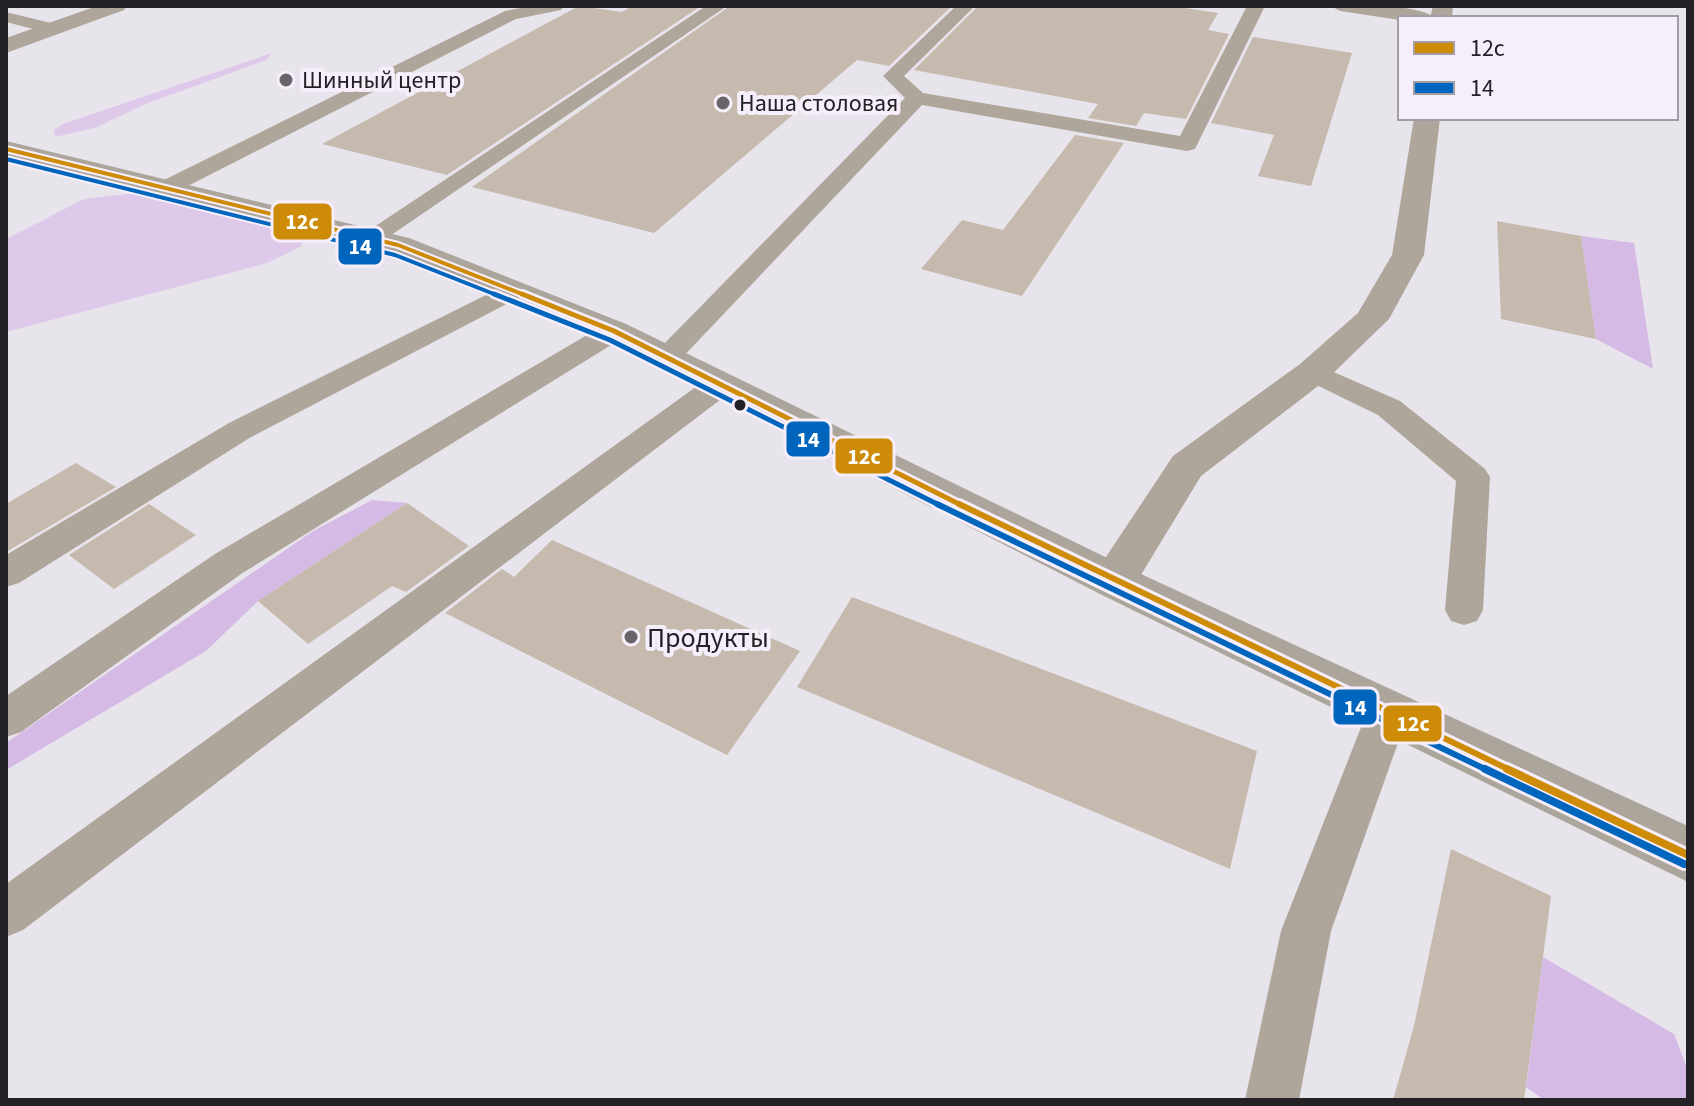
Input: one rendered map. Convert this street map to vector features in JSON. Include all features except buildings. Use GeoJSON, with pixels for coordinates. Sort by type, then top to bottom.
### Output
{"type":"FeatureCollection","features":[{"type":"Feature","properties":{"kind":"main road"},"geometry":{"type":"LineString","coordinates":[[6,149],[372,237],[614,331],[1114,581],[1688,855]]}},
{"type":"Feature","properties":{"kind":"street"},"geometry":{"type":"LineString","coordinates":[[6,46],[117,6]]}},
{"type":"Feature","properties":{"kind":"street"},"geometry":{"type":"LineString","coordinates":[[1114,581],[1187,466],[1313,372],[1372,319],[1408,255],[1427,120]]}},
{"type":"Feature","properties":{"kind":"lane"},"geometry":{"type":"LineString","coordinates":[[166,188],[511,15],[555,6]]}},
{"type":"Feature","properties":{"kind":"lane"},"geometry":{"type":"LineString","coordinates":[[372,237],[718,6]]}},
{"type":"Feature","properties":{"kind":"lane"},"geometry":{"type":"LineString","coordinates":[[966,6],[893,76],[917,98],[1187,144],[1256,6]]}},
{"type":"Feature","properties":{"kind":"lane"},"geometry":{"type":"LineString","coordinates":[[1340,6],[1412,16]]}},
{"type":"Feature","properties":{"kind":"lane"},"geometry":{"type":"LineString","coordinates":[[6,17],[53,29]]}},
{"type":"Feature","properties":{"kind":"lane"},"geometry":{"type":"LineString","coordinates":[[668,356],[917,98]]}},
{"type":"Feature","properties":{"kind":"lane"},"geometry":{"type":"LineString","coordinates":[[6,573],[240,430],[512,290]]}},
{"type":"Feature","properties":{"kind":"lane"},"geometry":{"type":"LineString","coordinates":[[6,719],[228,564],[614,331]]}},
{"type":"Feature","properties":{"kind":"lane"},"geometry":{"type":"LineString","coordinates":[[1313,372],[1389,408],[1473,477],[1464,610]]}},
{"type":"Feature","properties":{"kind":"lane"},"geometry":{"type":"LineString","coordinates":[[6,913],[722,383]]}},
{"type":"Feature","properties":{"kind":"lane"},"geometry":{"type":"LineString","coordinates":[[1272,1100],[1306,931],[1388,712]]}},
{"type":"Feature","properties":{"kind":"shaded area"},"geometry":{"type":"Polygon","coordinates":[[[272,53],[266,60],[143,105],[95,128],[55,137],[54,130],[63,124],[272,53]]]}},
{"type":"Feature","properties":{"kind":"shaded area"},"geometry":{"type":"Polygon","coordinates":[[[136,193],[301,233],[302,246],[267,263],[6,332],[6,239],[84,199],[136,193]]]}},
{"type":"Feature","properties":{"kind":"shaded area"},"geometry":{"type":"Polygon","coordinates":[[[1581,236],[1634,243],[1653,369],[1596,339],[1581,236]]]}},
{"type":"Feature","properties":{"kind":"shaded area"},"geometry":{"type":"Polygon","coordinates":[[[372,500],[407,503],[258,601],[206,651],[6,770],[6,743],[313,531],[372,500]]]}},
{"type":"Feature","properties":{"kind":"shaded area"},"geometry":{"type":"Polygon","coordinates":[[[1543,957],[1674,1034],[1688,1071],[1688,1100],[1544,1100],[1526,1087],[1543,957]]]}},
{"type":"Feature","properties":{"kind":"transit line","name":"12с"},"geometry":{"type":"LineString","coordinates":[[6,149],[398,245],[614,331],[1114,581],[1688,855]]}},
{"type":"Feature","properties":{"kind":"transit line","name":"14"},"geometry":{"type":"LineString","coordinates":[[6,159],[395,255],[610,340],[1110,590],[1684,864]]}},
{"type":"Feature","properties":{"kind":"place","name":"Шинный центр"},"geometry":{"type":"Point","coordinates":[286,80]}},
{"type":"Feature","properties":{"kind":"place","name":"Наша столовая"},"geometry":{"type":"Point","coordinates":[723,103]}},
{"type":"Feature","properties":{"kind":"place","name":"Продукты"},"geometry":{"type":"Point","coordinates":[631,637]}}]}
